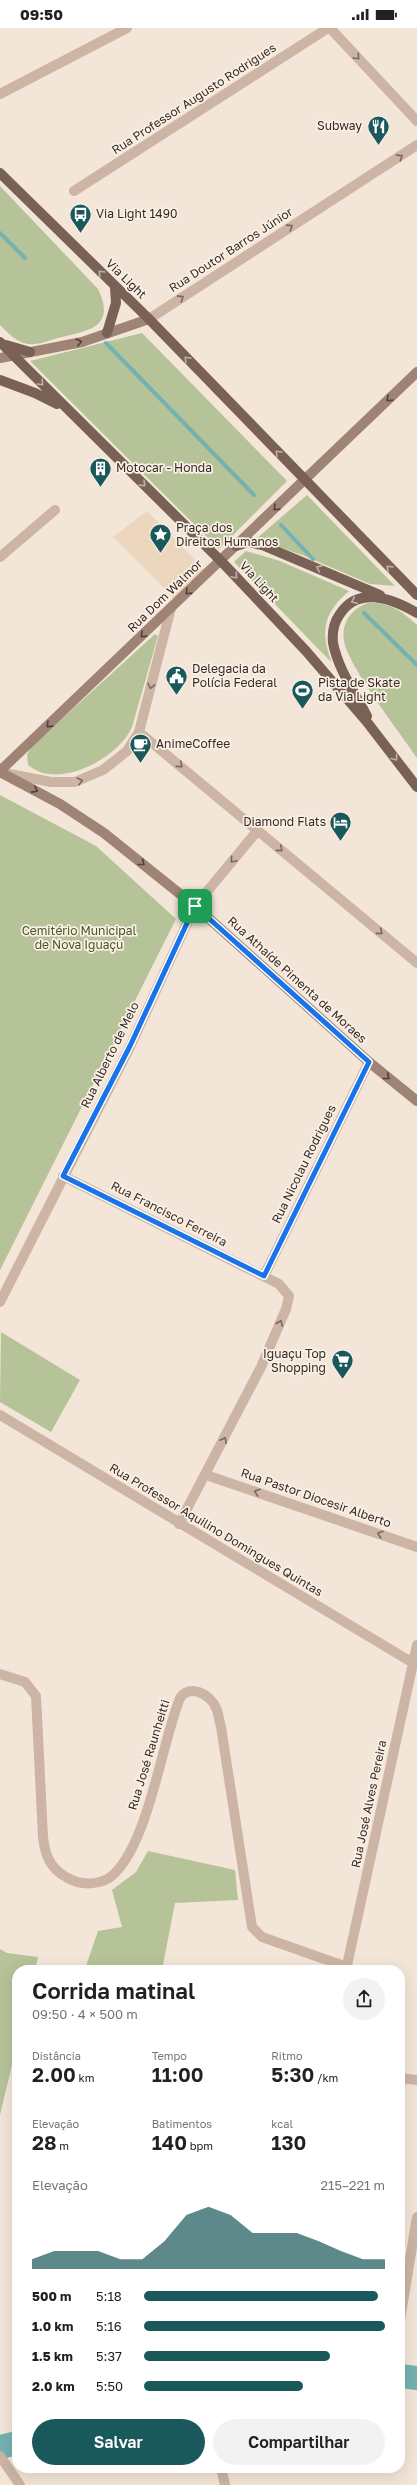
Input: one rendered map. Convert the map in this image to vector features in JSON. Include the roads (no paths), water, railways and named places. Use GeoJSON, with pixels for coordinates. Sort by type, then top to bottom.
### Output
{"type":"FeatureCollection","features":[{"type":"Feature","properties":{"kind":"main road","name":"Via Light"},"geometry":{"type":"LineString","coordinates":[[0,173],[149,319],[417,595]]}},
{"type":"Feature","properties":{"kind":"main road"},"geometry":{"type":"LineString","coordinates":[[107,333],[116,303],[115,287]]}},
{"type":"Feature","properties":{"kind":"main road","name":"Rua Doutor Barros Júnior"},"geometry":{"type":"LineString","coordinates":[[0,358],[82,342],[149,319]]}},
{"type":"Feature","properties":{"kind":"main road","name":"Via Light"},"geometry":{"type":"LineString","coordinates":[[1,342],[221,561],[306,651],[378,736],[417,787]]}},
{"type":"Feature","properties":{"kind":"main road"},"geometry":{"type":"LineString","coordinates":[[1,342],[30,352]]}},
{"type":"Feature","properties":{"kind":"main road","name":"Rua Dom Walmor"},"geometry":{"type":"LineString","coordinates":[[0,772],[417,372]]}},
{"type":"Feature","properties":{"kind":"main road"},"geometry":{"type":"LineString","coordinates":[[0,380],[35,393],[68,410]]}},
{"type":"Feature","properties":{"kind":"main road"},"geometry":{"type":"LineString","coordinates":[[236,546],[248,542],[262,545],[393,601],[417,613]]}},
{"type":"Feature","properties":{"kind":"main road"},"geometry":{"type":"LineString","coordinates":[[378,736],[341,665],[334,645],[333,631],[339,615],[354,600],[369,597],[393,601]]}},
{"type":"Feature","properties":{"kind":"main road","name":"Rua Athaíde Pimenta de Moraes"},"geometry":{"type":"LineString","coordinates":[[0,772],[60,804],[87,821],[195,906],[369,1062],[417,1101]]}},
{"type":"Feature","properties":{"kind":"street"},"geometry":{"type":"LineString","coordinates":[[0,94],[127,28]]}},
{"type":"Feature","properties":{"kind":"street"},"geometry":{"type":"LineString","coordinates":[[329,28],[417,121]]}},
{"type":"Feature","properties":{"kind":"street","name":"Rua Professor Augusto Rodrigues"},"geometry":{"type":"LineString","coordinates":[[74,191],[329,28]]}},
{"type":"Feature","properties":{"kind":"street","name":"Rua Doutor Barros Júnior"},"geometry":{"type":"LineString","coordinates":[[149,319],[417,145]]}},
{"type":"Feature","properties":{"kind":"street"},"geometry":{"type":"LineString","coordinates":[[0,557],[54,510]]}},
{"type":"Feature","properties":{"kind":"street"},"geometry":{"type":"LineString","coordinates":[[0,772],[64,784],[85,780],[103,770],[128,751],[139,732],[171,608]]}},
{"type":"Feature","properties":{"kind":"street"},"geometry":{"type":"LineString","coordinates":[[139,732],[417,963]]}},
{"type":"Feature","properties":{"kind":"street","name":"Rua Alberto de Melo"},"geometry":{"type":"LineString","coordinates":[[0,1302],[130,1046],[195,906],[258,830]]}},
{"type":"Feature","properties":{"kind":"street","name":"Rua Nicolau Rodrigues"},"geometry":{"type":"LineString","coordinates":[[264,1276],[369,1062]]}},
{"type":"Feature","properties":{"kind":"street","name":"Rua Francisco Ferreira"},"geometry":{"type":"LineString","coordinates":[[63,1176],[264,1276],[286,1290],[289,1296],[288,1303],[263,1362],[206,1475],[179,1524]]}},
{"type":"Feature","properties":{"kind":"street","name":"Rua Professor Aquilino Domingues Quintas"},"geometry":{"type":"LineString","coordinates":[[0,1415],[179,1524],[415,1661]]}},
{"type":"Feature","properties":{"kind":"street","name":"Rua Pastor Diocesir Alberto"},"geometry":{"type":"LineString","coordinates":[[206,1475],[417,1547]]}},
{"type":"Feature","properties":{"kind":"street","name":"Rua José Alves Pereira"},"geometry":{"type":"LineString","coordinates":[[347,1965],[415,1661],[417,1645]]}},
{"type":"Feature","properties":{"kind":"street","name":"Rua José Raunheitti"},"geometry":{"type":"LineString","coordinates":[[0,1674],[25,1682],[36,1696],[43,1837],[46,1854],[51,1865],[58,1872],[69,1879],[82,1883],[104,1881],[120,1867],[138,1835],[180,1698],[184,1694],[192,1691],[208,1697],[216,1708],[220,1727],[252,1925],[262,1937],[338,1965]]}},
{"type":"Feature","properties":{"kind":"street"},"geometry":{"type":"LineString","coordinates":[[405,2079],[417,2080]]}},
{"type":"Feature","properties":{"kind":"street"},"geometry":{"type":"LineString","coordinates":[[405,2290],[417,2217]]}},
{"type":"Feature","properties":{"kind":"street"},"geometry":{"type":"LineString","coordinates":[[0,2456],[20,2485]]}},
{"type":"Feature","properties":{"kind":"street"},"geometry":{"type":"LineString","coordinates":[[223,2473],[225,2485]]}},
{"type":"Feature","properties":{"kind":"waterway"},"geometry":{"type":"LineString","coordinates":[[0,233],[25,258]]}},
{"type":"Feature","properties":{"kind":"waterway"},"geometry":{"type":"LineString","coordinates":[[106,343],[254,495]]}},
{"type":"Feature","properties":{"kind":"waterway"},"geometry":{"type":"LineString","coordinates":[[281,525],[313,559]]}},
{"type":"Feature","properties":{"kind":"waterway"},"geometry":{"type":"LineString","coordinates":[[364,613],[417,665]]}},
{"type":"Feature","properties":{"kind":"waterway"},"geometry":{"type":"LineString","coordinates":[[405,2377],[417,2378]]}},
{"type":"Feature","properties":{"kind":"waterway"},"geometry":{"type":"LineString","coordinates":[[0,2447],[12,2444]]}},
{"type":"Feature","properties":{"kind":"place","name":"Subway"},"geometry":{"type":"Point","coordinates":[378,146]}},
{"type":"Feature","properties":{"kind":"place","name":"Via Light 1490"},"geometry":{"type":"Point","coordinates":[80,234]}},
{"type":"Feature","properties":{"kind":"place","name":"Motocar - Honda"},"geometry":{"type":"Point","coordinates":[101,488]}},
{"type":"Feature","properties":{"kind":"place","name":"Praça dos Direitos Humanos"},"geometry":{"type":"Point","coordinates":[161,554]}},
{"type":"Feature","properties":{"kind":"place","name":"Delegacia da Polícia Federal"},"geometry":{"type":"Point","coordinates":[176,696]}},
{"type":"Feature","properties":{"kind":"place","name":"Pista de Skate da Via Light"},"geometry":{"type":"Point","coordinates":[303,710]}},
{"type":"Feature","properties":{"kind":"place","name":"AnimeCoffee"},"geometry":{"type":"Point","coordinates":[141,764]}},
{"type":"Feature","properties":{"kind":"place","name":"Diamond Flats"},"geometry":{"type":"Point","coordinates":[341,842]}},
{"type":"Feature","properties":{"kind":"place","name":"Iguaçu Top Shopping"},"geometry":{"type":"Point","coordinates":[342,1380]}},
{"type":"Feature","properties":{"kind":"park label","name":"Cemitério Municipal de Nova Iguaçu"},"geometry":{"type":"Point","coordinates":[79,938]}}]}
